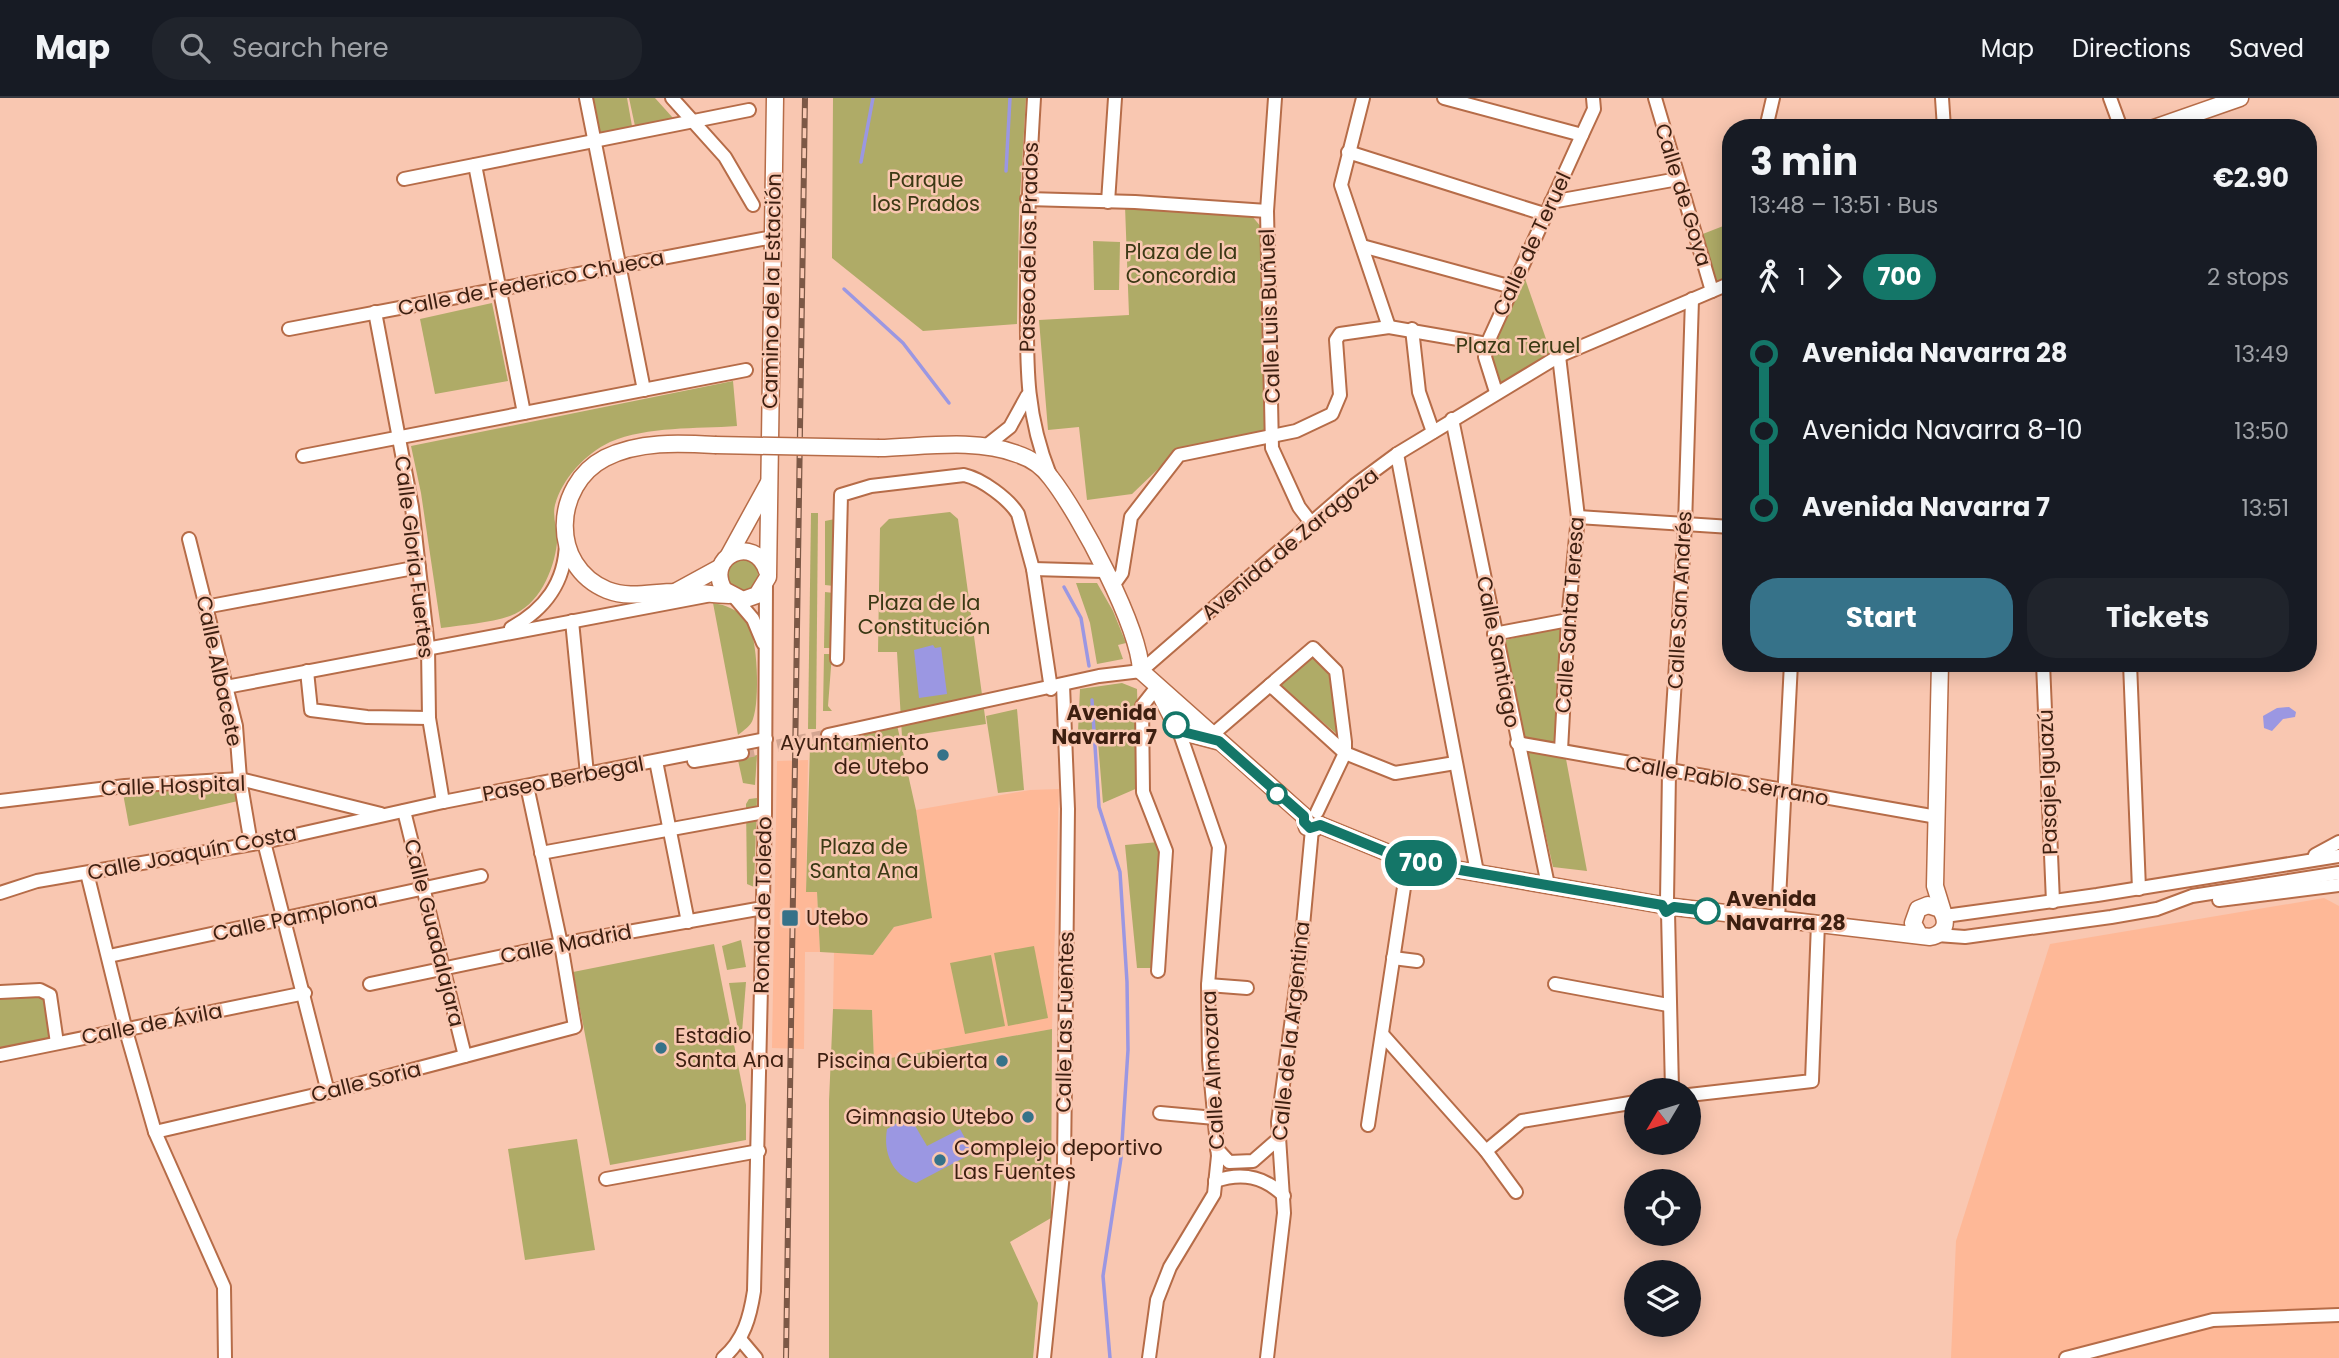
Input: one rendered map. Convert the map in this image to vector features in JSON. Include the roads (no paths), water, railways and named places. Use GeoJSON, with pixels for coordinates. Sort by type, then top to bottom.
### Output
{"type":"FeatureCollection","features":[{"type":"Feature","properties":{"kind":"street"},"geometry":{"type":"LineString","coordinates":[[586,98],[644,390]]}},
{"type":"Feature","properties":{"kind":"street"},"geometry":{"type":"LineString","coordinates":[[672,98],[725,157],[753,205]]}},
{"type":"Feature","properties":{"kind":"street","name":"Camino de la Estación"},"geometry":{"type":"LineString","coordinates":[[767,577],[775,98]]}},
{"type":"Feature","properties":{"kind":"street","name":"Paseo de los Prados"},"geometry":{"type":"LineString","coordinates":[[1034,98],[1027,200],[1028,396],[1035,433],[1051,478]]}},
{"type":"Feature","properties":{"kind":"street"},"geometry":{"type":"LineString","coordinates":[[1108,202],[1115,98]]}},
{"type":"Feature","properties":{"kind":"street","name":"Calle Luis Buñuel"},"geometry":{"type":"LineString","coordinates":[[1275,98],[1267,211],[1272,448],[1299,507],[1312,524]]}},
{"type":"Feature","properties":{"kind":"street"},"geometry":{"type":"LineString","coordinates":[[1363,98],[1341,185],[1389,327]]}},
{"type":"Feature","properties":{"kind":"street"},"geometry":{"type":"LineString","coordinates":[[1444,98],[1582,135]]}},
{"type":"Feature","properties":{"kind":"street","name":"Calle de Teruel"},"geometry":{"type":"LineString","coordinates":[[1487,344],[1594,109],[1593,98]]}},
{"type":"Feature","properties":{"kind":"street","name":"Calle de Goya"},"geometry":{"type":"LineString","coordinates":[[1655,98],[1712,291]]}},
{"type":"Feature","properties":{"kind":"street"},"geometry":{"type":"LineString","coordinates":[[1768,119],[1773,98]]}},
{"type":"Feature","properties":{"kind":"street"},"geometry":{"type":"LineString","coordinates":[[1942,98],[1943,119]]}},
{"type":"Feature","properties":{"kind":"street"},"geometry":{"type":"LineString","coordinates":[[2110,98],[2118,119]]}},
{"type":"Feature","properties":{"kind":"street"},"geometry":{"type":"LineString","coordinates":[[2198,119],[2240,98]]}},
{"type":"Feature","properties":{"kind":"street"},"geometry":{"type":"LineString","coordinates":[[404,179],[749,110]]}},
{"type":"Feature","properties":{"kind":"street"},"geometry":{"type":"LineString","coordinates":[[1348,152],[1544,214]]}},
{"type":"Feature","properties":{"kind":"street"},"geometry":{"type":"LineString","coordinates":[[475,165],[524,413]]}},
{"type":"Feature","properties":{"kind":"street"},"geometry":{"type":"LineString","coordinates":[[1551,202],[1678,179]]}},
{"type":"Feature","properties":{"kind":"street"},"geometry":{"type":"LineString","coordinates":[[1027,200],[1267,211]]}},
{"type":"Feature","properties":{"kind":"street","name":"Calle de Federico Chueca"},"geometry":{"type":"LineString","coordinates":[[289,329],[773,237]]}},
{"type":"Feature","properties":{"kind":"street"},"geometry":{"type":"LineString","coordinates":[[1362,246],[1512,287]]}},
{"type":"Feature","properties":{"kind":"street","name":"Avenida de Zaragoza"},"geometry":{"type":"LineString","coordinates":[[1141,671],[1397,454],[1559,356],[1722,287]]}},
{"type":"Feature","properties":{"kind":"street","name":"Calle San Andrés"},"geometry":{"type":"LineString","coordinates":[[1671,1078],[1668,1005],[1670,772],[1685,525],[1692,299]]}},
{"type":"Feature","properties":{"kind":"street","name":"Calle Gloria Fuertes"},"geometry":{"type":"LineString","coordinates":[[375,312],[412,507],[428,647],[429,718],[443,802]]}},
{"type":"Feature","properties":{"kind":"street"},"geometry":{"type":"LineString","coordinates":[[1112,587],[1122,573],[1131,517],[1175,459],[1186,452],[1306,427],[1336,409],[1340,395],[1338,335],[1389,327],[1487,344],[1485,357],[1496,392]]}},
{"type":"Feature","properties":{"kind":"street"},"geometry":{"type":"LineString","coordinates":[[1412,329],[1419,392],[1433,432]]}},
{"type":"Feature","properties":{"kind":"street","name":"Calle Santa Teresa"},"geometry":{"type":"LineString","coordinates":[[1559,356],[1578,517],[1568,620],[1561,750]]}},
{"type":"Feature","properties":{"kind":"street"},"geometry":{"type":"LineString","coordinates":[[303,456],[746,370]]}},
{"type":"Feature","properties":{"kind":"street","name":"Paseo de los Prados"},"geometry":{"type":"LineString","coordinates":[[986,446],[1010,428],[1028,396]]}},
{"type":"Feature","properties":{"kind":"street","name":"Calle Santiago"},"geometry":{"type":"LineString","coordinates":[[1452,419],[1494,634],[1548,885]]}},
{"type":"Feature","properties":{"kind":"street"},"geometry":{"type":"LineString","coordinates":[[501,634],[534,613],[551,596],[562,568],[566,539],[564,517],[570,496],[582,476],[595,464],[617,453],[649,445],[878,448],[986,446],[1019,454],[1051,478],[1112,587],[1136,639],[1141,671],[1157,687],[1181,724],[1215,738],[1313,821],[1408,861],[1668,906],[1957,938],[2339,885]]}},
{"type":"Feature","properties":{"kind":"street"},"geometry":{"type":"LineString","coordinates":[[1397,454],[1476,872]]}},
{"type":"Feature","properties":{"kind":"street","name":"Calle Las Fuentes"},"geometry":{"type":"LineString","coordinates":[[838,659],[841,495],[871,486],[971,476],[1015,510],[1033,569],[1057,687],[1068,809],[1064,1164],[1044,1358]]}},
{"type":"Feature","properties":{"kind":"street","name":"Camino de la Estación"},"geometry":{"type":"LineString","coordinates":[[724,561],[768,484]]}},
{"type":"Feature","properties":{"kind":"street"},"geometry":{"type":"LineString","coordinates":[[1578,517],[1722,527]]}},
{"type":"Feature","properties":{"kind":"street"},"geometry":{"type":"LineString","coordinates":[[566,539],[579,568],[598,586],[627,595],[675,592],[732,597],[757,595],[767,577],[765,563],[752,552],[736,551],[675,592]]}},
{"type":"Feature","properties":{"kind":"street","name":"Calle Albacete"},"geometry":{"type":"LineString","coordinates":[[189,540],[236,726],[240,779],[257,843],[286,920],[328,1092]]}},
{"type":"Feature","properties":{"kind":"street"},"geometry":{"type":"LineString","coordinates":[[724,561],[720,584],[732,597]]}},
{"type":"Feature","properties":{"kind":"street"},"geometry":{"type":"LineString","coordinates":[[205,607],[419,567]]}},
{"type":"Feature","properties":{"kind":"street"},"geometry":{"type":"LineString","coordinates":[[1033,569],[1104,571]]}},
{"type":"Feature","properties":{"kind":"street","name":"Ronda de Toledo"},"geometry":{"type":"LineString","coordinates":[[723,1358],[740,1339],[750,1316],[754,1291],[759,1151],[767,577]]}},
{"type":"Feature","properties":{"kind":"street"},"geometry":{"type":"LineString","coordinates":[[226,687],[709,595]]}},
{"type":"Feature","properties":{"kind":"street","name":"Ronda de Toledo"},"geometry":{"type":"LineString","coordinates":[[732,597],[753,619],[766,653]]}},
{"type":"Feature","properties":{"kind":"street"},"geometry":{"type":"LineString","coordinates":[[1494,634],[1568,620]]}},
{"type":"Feature","properties":{"kind":"street"},"geometry":{"type":"LineString","coordinates":[[572,621],[587,774]]}},
{"type":"Feature","properties":{"kind":"street"},"geometry":{"type":"LineString","coordinates":[[1215,738],[1313,648],[1336,671],[1345,753],[1313,821]]}},
{"type":"Feature","properties":{"kind":"street"},"geometry":{"type":"LineString","coordinates":[[306,671],[311,709],[367,717],[429,718]]}},
{"type":"Feature","properties":{"kind":"street"},"geometry":{"type":"LineString","coordinates":[[828,735],[1141,671]]}},
{"type":"Feature","properties":{"kind":"street"},"geometry":{"type":"LineString","coordinates":[[1778,919],[1790,672]]}},
{"type":"Feature","properties":{"kind":"street"},"geometry":{"type":"LineString","coordinates":[[1937,935],[1944,927],[1944,914],[1935,886],[1940,672]]}},
{"type":"Feature","properties":{"kind":"street","name":"Pasaje Iguazú"},"geometry":{"type":"LineString","coordinates":[[2043,672],[2053,902]]}},
{"type":"Feature","properties":{"kind":"street"},"geometry":{"type":"LineString","coordinates":[[2130,672],[2139,888]]}},
{"type":"Feature","properties":{"kind":"street"},"geometry":{"type":"LineString","coordinates":[[1270,685],[1345,753],[1395,773],[1455,763]]}},
{"type":"Feature","properties":{"kind":"street"},"geometry":{"type":"LineString","coordinates":[[1157,687],[1142,706],[1143,792],[1166,851],[1158,971]]}},
{"type":"Feature","properties":{"kind":"street"},"geometry":{"type":"LineString","coordinates":[[741,747],[766,719]]}},
{"type":"Feature","properties":{"kind":"street","name":"Calle Almozara"},"geometry":{"type":"LineString","coordinates":[[1149,1358],[1157,1300],[1170,1267],[1214,1194],[1217,1149],[1209,1060],[1208,985],[1219,847],[1181,724]]}},
{"type":"Feature","properties":{"kind":"street"},"geometry":{"type":"LineString","coordinates":[[741,747],[766,739]]}},
{"type":"Feature","properties":{"kind":"street","name":"Calle Pablo Serrano"},"geometry":{"type":"LineString","coordinates":[[1517,743],[1937,817]]}},
{"type":"Feature","properties":{"kind":"street","name":"Paseo Berbegal"},"geometry":{"type":"LineString","coordinates":[[384,814],[680,756],[682,762],[741,747]]}},
{"type":"Feature","properties":{"kind":"street"},"geometry":{"type":"LineString","coordinates":[[656,761],[688,922]]}},
{"type":"Feature","properties":{"kind":"street","name":"Calle Hospital"},"geometry":{"type":"LineString","coordinates":[[0,801],[125,786],[240,779],[384,814]]}},
{"type":"Feature","properties":{"kind":"street"},"geometry":{"type":"LineString","coordinates":[[527,786],[561,944]]}},
{"type":"Feature","properties":{"kind":"street","name":"Calle Guadalajara"},"geometry":{"type":"LineString","coordinates":[[404,811],[465,1056]]}},
{"type":"Feature","properties":{"kind":"street"},"geometry":{"type":"LineString","coordinates":[[541,853],[765,812]]}},
{"type":"Feature","properties":{"kind":"street","name":"Calle Joaquín Costa"},"geometry":{"type":"LineString","coordinates":[[0,893],[37,881],[257,843],[384,814]]}},
{"type":"Feature","properties":{"kind":"street","name":"Calle de la Argentina"},"geometry":{"type":"LineString","coordinates":[[1267,1358],[1284,1196],[1277,1140],[1300,958],[1313,821]]}},
{"type":"Feature","properties":{"kind":"street"},"geometry":{"type":"LineString","coordinates":[[2292,863],[2339,842]]}},
{"type":"Feature","properties":{"kind":"street"},"geometry":{"type":"LineString","coordinates":[[1880,931],[1933,905],[1944,914],[2053,902],[2339,856]]}},
{"type":"Feature","properties":{"kind":"street"},"geometry":{"type":"LineString","coordinates":[[1368,1125],[1408,861]]}},
{"type":"Feature","properties":{"kind":"street"},"geometry":{"type":"LineString","coordinates":[[87,873],[126,1031],[155,1132],[224,1287],[225,1358]]}},
{"type":"Feature","properties":{"kind":"street"},"geometry":{"type":"LineString","coordinates":[[2157,909],[2192,896],[2339,873]]}},
{"type":"Feature","properties":{"kind":"street","name":"Calle Pamplona"},"geometry":{"type":"LineString","coordinates":[[109,956],[481,876]]}},
{"type":"Feature","properties":{"kind":"street"},"geometry":{"type":"LineString","coordinates":[[1919,934],[1913,923],[1935,886]]}},
{"type":"Feature","properties":{"kind":"street","name":"Calle Madrid"},"geometry":{"type":"LineString","coordinates":[[370,984],[561,944],[763,908]]}},
{"type":"Feature","properties":{"kind":"street"},"geometry":{"type":"LineString","coordinates":[[1701,1094],[1812,1082],[1818,923]]}},
{"type":"Feature","properties":{"kind":"street","name":"Calle Soria"},"geometry":{"type":"LineString","coordinates":[[155,1132],[328,1092],[575,1027],[561,944]]}},
{"type":"Feature","properties":{"kind":"street"},"geometry":{"type":"LineString","coordinates":[[1393,958],[1417,961]]}},
{"type":"Feature","properties":{"kind":"street"},"geometry":{"type":"LineString","coordinates":[[1555,984],[1668,1005]]}},
{"type":"Feature","properties":{"kind":"street"},"geometry":{"type":"LineString","coordinates":[[1208,985],[1247,988]]}},
{"type":"Feature","properties":{"kind":"street"},"geometry":{"type":"LineString","coordinates":[[0,992],[40,990],[50,995],[57,1043]]}},
{"type":"Feature","properties":{"kind":"street","name":"Calle de Ávila"},"geometry":{"type":"LineString","coordinates":[[0,1055],[305,993]]}},
{"type":"Feature","properties":{"kind":"street"},"geometry":{"type":"LineString","coordinates":[[1382,1034],[1486,1151],[1516,1192]]}},
{"type":"Feature","properties":{"kind":"street"},"geometry":{"type":"LineString","coordinates":[[1486,1151],[1522,1121],[1624,1104]]}},
{"type":"Feature","properties":{"kind":"street"},"geometry":{"type":"LineString","coordinates":[[1160,1113],[1215,1118]]}},
{"type":"Feature","properties":{"kind":"street"},"geometry":{"type":"LineString","coordinates":[[1217,1149],[1230,1162],[1253,1161],[1277,1140]]}},
{"type":"Feature","properties":{"kind":"street"},"geometry":{"type":"LineString","coordinates":[[606,1179],[759,1151]]}},
{"type":"Feature","properties":{"kind":"street"},"geometry":{"type":"LineString","coordinates":[[1215,1181],[1256,1177],[1268,1181],[1284,1196]]}},
{"type":"Feature","properties":{"kind":"street"},"geometry":{"type":"LineString","coordinates":[[2066,1358],[2213,1320],[2339,1315]]}},
{"type":"Feature","properties":{"kind":"street"},"geometry":{"type":"LineString","coordinates":[[740,1339],[756,1358]]}},
{"type":"Feature","properties":{"kind":"waterway"},"geometry":{"type":"LineString","coordinates":[[861,162],[873,98]]}},
{"type":"Feature","properties":{"kind":"waterway"},"geometry":{"type":"LineString","coordinates":[[1006,171],[1010,98]]}},
{"type":"Feature","properties":{"kind":"waterway"},"geometry":{"type":"LineString","coordinates":[[844,289],[903,343],[949,403]]}},
{"type":"Feature","properties":{"kind":"waterway"},"geometry":{"type":"LineString","coordinates":[[1064,587],[1081,618],[1089,666]]}},
{"type":"Feature","properties":{"kind":"waterway"},"geometry":{"type":"LineString","coordinates":[[1092,700],[1099,807],[1120,872],[1127,982],[1128,1050],[1121,1158],[1103,1276],[1110,1358]]}},
{"type":"Feature","properties":{"kind":"tunnel"},"geometry":{"type":"LineString","coordinates":[[742,753],[828,735]]}},
{"type":"Feature","properties":{"kind":"railway"},"geometry":{"type":"LineString","coordinates":[[786,1358],[805,98]]}},
{"type":"Feature","properties":{"kind":"place","name":"Avenida Navarra 7"},"geometry":{"type":"Point","coordinates":[1176,725]}},
{"type":"Feature","properties":{"kind":"place","name":"Ayuntamiento de Utebo"},"geometry":{"type":"Point","coordinates":[943,755]}},
{"type":"Feature","properties":{"kind":"place","name":"Avenida Navarra 28"},"geometry":{"type":"Point","coordinates":[1707,911]}},
{"type":"Feature","properties":{"kind":"place","name":"Utebo"},"geometry":{"type":"Point","coordinates":[790,918]}},
{"type":"Feature","properties":{"kind":"place","name":"Estadio Santa Ana"},"geometry":{"type":"Point","coordinates":[661,1048]}},
{"type":"Feature","properties":{"kind":"place","name":"Piscina Cubierta"},"geometry":{"type":"Point","coordinates":[1002,1061]}},
{"type":"Feature","properties":{"kind":"place","name":"Gimnasio Utebo"},"geometry":{"type":"Point","coordinates":[1028,1117]}},
{"type":"Feature","properties":{"kind":"place","name":"Complejo deportivo Las Fuentes"},"geometry":{"type":"Point","coordinates":[940,1160]}},
{"type":"Feature","properties":{"kind":"park label","name":"Parque los Prados"},"geometry":{"type":"Point","coordinates":[926,192]}},
{"type":"Feature","properties":{"kind":"park label","name":"Plaza de la Concordia"},"geometry":{"type":"Point","coordinates":[1181,264]}},
{"type":"Feature","properties":{"kind":"park label","name":"Plaza Teruel"},"geometry":{"type":"Point","coordinates":[1518,346]}},
{"type":"Feature","properties":{"kind":"park label","name":"Plaza de la Constitución"},"geometry":{"type":"Point","coordinates":[924,615]}},
{"type":"Feature","properties":{"kind":"park label","name":"Plaza de Santa Ana"},"geometry":{"type":"Point","coordinates":[864,859]}}]}
